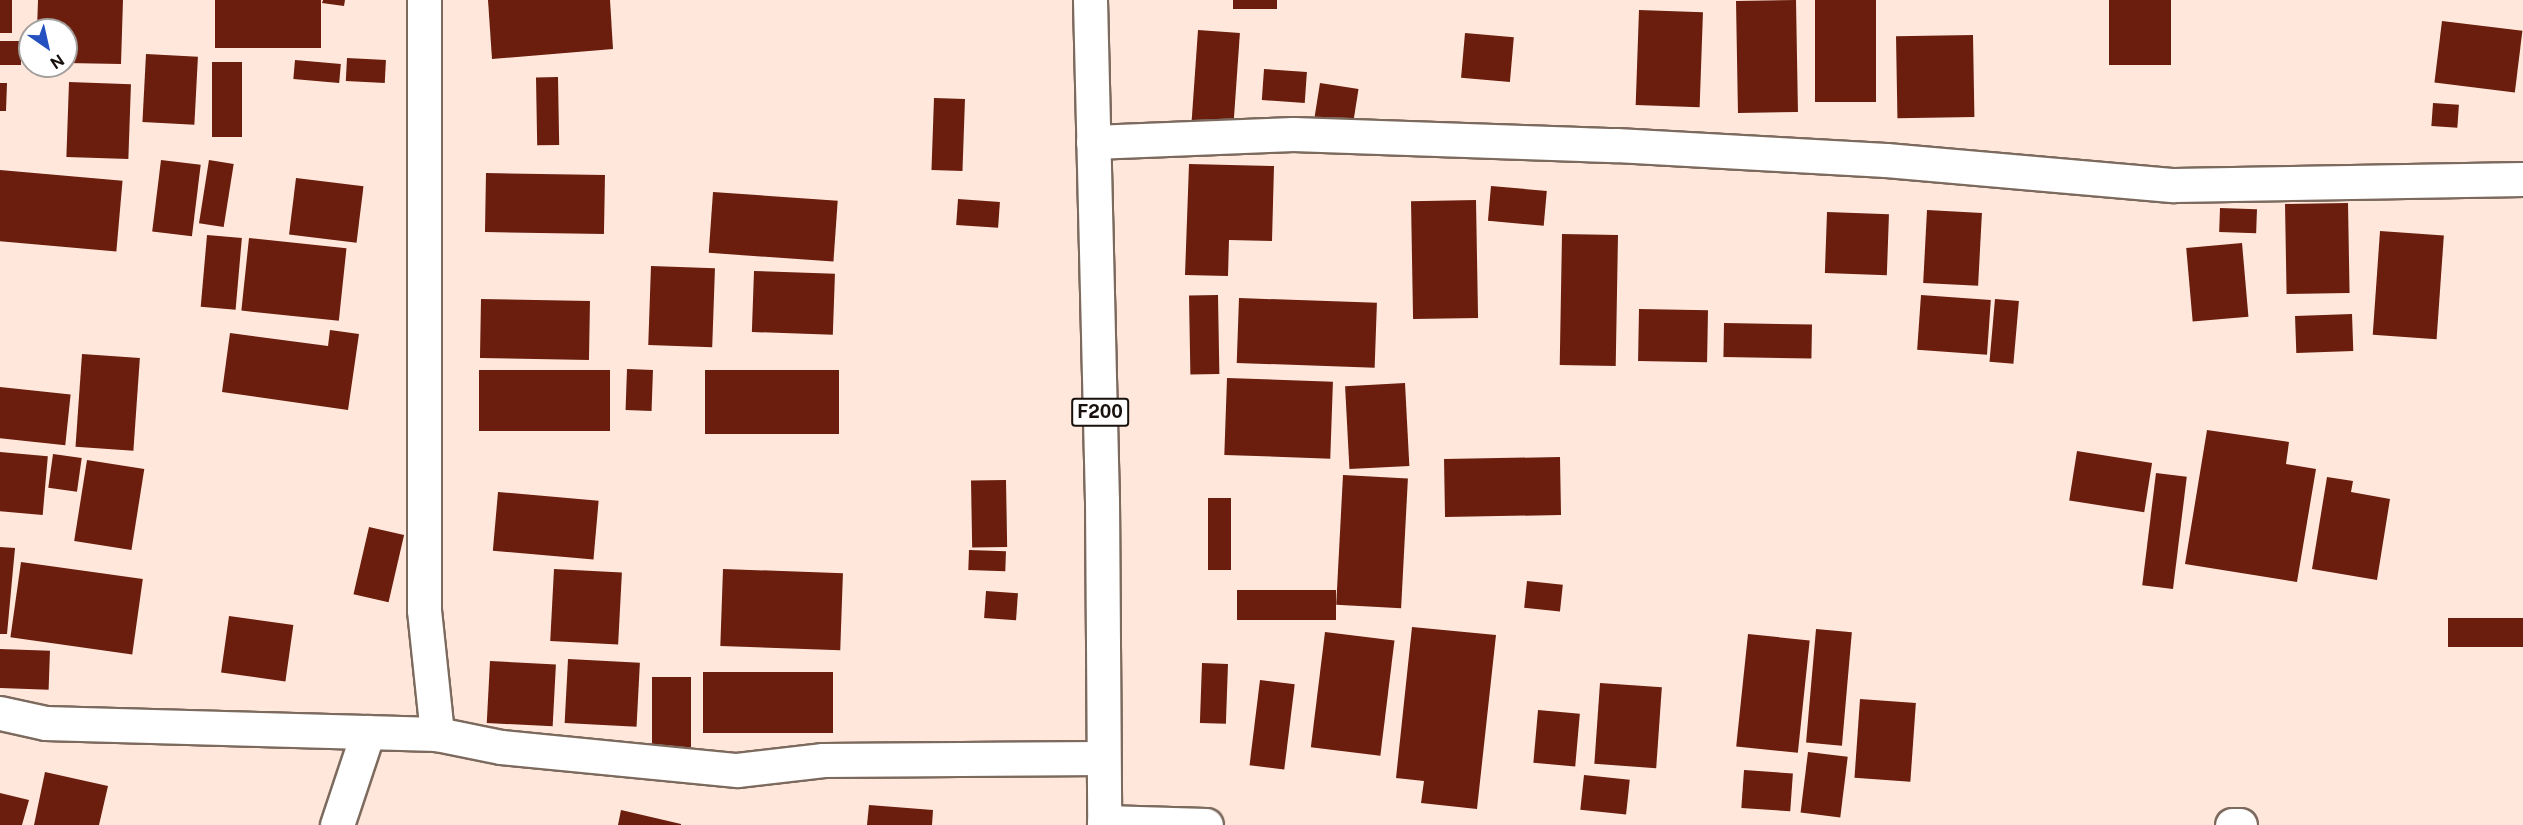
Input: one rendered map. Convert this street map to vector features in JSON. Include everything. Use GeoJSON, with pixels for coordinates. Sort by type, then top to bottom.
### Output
{"type":"FeatureCollection","features":[{"type":"Feature","properties":{"kind":"street"},"geometry":{"type":"LineString","coordinates":[[424,0],[424,610],[437,734]]}},
{"type":"Feature","properties":{"kind":"street","name":"F200"},"geometry":{"type":"LineString","coordinates":[[1090,0],[1102,500],[1104,824]]}},
{"type":"Feature","properties":{"kind":"street"},"geometry":{"type":"LineString","coordinates":[[1093,142],[1293,134],[1616,145],[1886,160],[2174,185],[2523,179]]}},
{"type":"Feature","properties":{"kind":"street"},"geometry":{"type":"LineString","coordinates":[[0,713],[45,723],[437,734],[501,747],[737,770],[823,760],[1102,758]]}},
{"type":"Feature","properties":{"kind":"street"},"geometry":{"type":"LineString","coordinates":[[336,825],[368,732]]}},
{"type":"Feature","properties":{"kind":"street"},"geometry":{"type":"LineString","coordinates":[[1104,824],[1206,825]]}},
{"type":"Feature","properties":{"kind":"street"},"geometry":{"type":"LineString","coordinates":[[2232,825],[2240,825]]}},
{"type":"Feature","properties":{"kind":"building"},"geometry":{"type":"Polygon","coordinates":[[[0,0],[12,0],[12,33],[0,33],[0,0]]]}},
{"type":"Feature","properties":{"kind":"building"},"geometry":{"type":"Polygon","coordinates":[[[38,0],[123,0],[121,64],[78,63],[78,18],[37,18],[38,0]]]}},
{"type":"Feature","properties":{"kind":"building"},"geometry":{"type":"Polygon","coordinates":[[[215,0],[321,0],[321,48],[215,48],[215,0]]]}},
{"type":"Feature","properties":{"kind":"building"},"geometry":{"type":"Polygon","coordinates":[[[323,0],[345,0],[344,6],[322,3],[323,0]]]}},
{"type":"Feature","properties":{"kind":"building"},"geometry":{"type":"Polygon","coordinates":[[[488,0],[610,0],[613,49],[492,59],[488,0]]]}},
{"type":"Feature","properties":{"kind":"building"},"geometry":{"type":"Polygon","coordinates":[[[1233,0],[1277,0],[1277,9],[1233,9],[1233,0]]]}},
{"type":"Feature","properties":{"kind":"building"},"geometry":{"type":"Polygon","coordinates":[[[1796,0],[1798,112],[1738,113],[1736,1],[1796,0]]]}},
{"type":"Feature","properties":{"kind":"building"},"geometry":{"type":"Polygon","coordinates":[[[1815,0],[1876,0],[1876,102],[1815,102],[1815,0]]]}},
{"type":"Feature","properties":{"kind":"building"},"geometry":{"type":"Polygon","coordinates":[[[2109,0],[2171,0],[2171,65],[2109,65],[2109,0]]]}},
{"type":"Feature","properties":{"kind":"building"},"geometry":{"type":"Polygon","coordinates":[[[1639,10],[1703,12],[1700,107],[1636,105],[1639,10]]]}},
{"type":"Feature","properties":{"kind":"building"},"geometry":{"type":"Polygon","coordinates":[[[2442,21],[2522,31],[2515,92],[2434,83],[2442,21]]]}},
{"type":"Feature","properties":{"kind":"building"},"geometry":{"type":"Polygon","coordinates":[[[1198,30],[1240,33],[1233,133],[1191,130],[1198,30]]]}},
{"type":"Feature","properties":{"kind":"building"},"geometry":{"type":"Polygon","coordinates":[[[1465,33],[1514,37],[1510,82],[1461,78],[1465,33]]]}},
{"type":"Feature","properties":{"kind":"building"},"geometry":{"type":"Polygon","coordinates":[[[1973,35],[1974,117],[1897,118],[1896,36],[1973,35]]]}},
{"type":"Feature","properties":{"kind":"building"},"geometry":{"type":"Polygon","coordinates":[[[0,41],[18,41],[18,65],[0,65],[0,41]]]}},
{"type":"Feature","properties":{"kind":"building"},"geometry":{"type":"Polygon","coordinates":[[[146,54],[198,57],[194,125],[142,122],[146,54]]]}},
{"type":"Feature","properties":{"kind":"building"},"geometry":{"type":"Polygon","coordinates":[[[347,58],[386,60],[385,83],[346,81],[347,58]]]}},
{"type":"Feature","properties":{"kind":"building"},"geometry":{"type":"Polygon","coordinates":[[[295,60],[341,64],[339,83],[293,79],[295,60]]]}},
{"type":"Feature","properties":{"kind":"building"},"geometry":{"type":"Polygon","coordinates":[[[212,62],[242,62],[242,137],[212,137],[212,62]]]}},
{"type":"Feature","properties":{"kind":"building"},"geometry":{"type":"Polygon","coordinates":[[[1264,69],[1307,72],[1305,103],[1262,100],[1264,69]]]}},
{"type":"Feature","properties":{"kind":"building"},"geometry":{"type":"Polygon","coordinates":[[[536,77],[558,77],[559,145],[537,145],[536,77]]]}},
{"type":"Feature","properties":{"kind":"building"},"geometry":{"type":"Polygon","coordinates":[[[69,82],[131,84],[128,159],[66,157],[69,82]]]}},
{"type":"Feature","properties":{"kind":"building"},"geometry":{"type":"Polygon","coordinates":[[[0,83],[7,83],[6,111],[0,111],[0,83]]]}},
{"type":"Feature","properties":{"kind":"building"},"geometry":{"type":"Polygon","coordinates":[[[1320,83],[1359,89],[1353,125],[1314,119],[1320,83]]]}},
{"type":"Feature","properties":{"kind":"building"},"geometry":{"type":"Polygon","coordinates":[[[934,98],[965,99],[962,171],[931,170],[934,98]]]}},
{"type":"Feature","properties":{"kind":"building"},"geometry":{"type":"Polygon","coordinates":[[[2433,103],[2459,105],[2457,128],[2431,126],[2433,103]]]}},
{"type":"Feature","properties":{"kind":"building"},"geometry":{"type":"Polygon","coordinates":[[[161,160],[201,165],[192,236],[152,231],[161,160]]]}},
{"type":"Feature","properties":{"kind":"building"},"geometry":{"type":"Polygon","coordinates":[[[209,160],[234,164],[224,227],[199,223],[209,160]]]}},
{"type":"Feature","properties":{"kind":"building"},"geometry":{"type":"Polygon","coordinates":[[[1189,164],[1274,166],[1272,241],[1229,240],[1228,276],[1185,275],[1189,164]]]}},
{"type":"Feature","properties":{"kind":"building"},"geometry":{"type":"Polygon","coordinates":[[[0,170],[123,181],[116,251],[0,241],[0,170]]]}},
{"type":"Feature","properties":{"kind":"building"},"geometry":{"type":"Polygon","coordinates":[[[486,173],[605,175],[604,234],[485,232],[486,173]]]}},
{"type":"Feature","properties":{"kind":"building"},"geometry":{"type":"Polygon","coordinates":[[[296,178],[363,186],[357,243],[289,235],[296,178]]]}},
{"type":"Feature","properties":{"kind":"building"},"geometry":{"type":"Polygon","coordinates":[[[1491,186],[1547,191],[1544,226],[1488,221],[1491,186]]]}},
{"type":"Feature","properties":{"kind":"building"},"geometry":{"type":"Polygon","coordinates":[[[713,192],[838,201],[833,262],[709,253],[713,192]]]}},
{"type":"Feature","properties":{"kind":"building"},"geometry":{"type":"Polygon","coordinates":[[[958,199],[1000,202],[998,228],[956,225],[958,199]]]}},
{"type":"Feature","properties":{"kind":"building"},"geometry":{"type":"Polygon","coordinates":[[[1476,200],[1478,318],[1413,319],[1411,201],[1476,200]]]}},
{"type":"Feature","properties":{"kind":"building"},"geometry":{"type":"Polygon","coordinates":[[[2348,203],[2350,293],[2287,294],[2285,204],[2348,203]]]}},
{"type":"Feature","properties":{"kind":"building"},"geometry":{"type":"Polygon","coordinates":[[[2220,208],[2257,209],[2256,233],[2219,232],[2220,208]]]}},
{"type":"Feature","properties":{"kind":"building"},"geometry":{"type":"Polygon","coordinates":[[[1927,210],[1982,213],[1978,286],[1923,283],[1927,210]]]}},
{"type":"Feature","properties":{"kind":"building"},"geometry":{"type":"Polygon","coordinates":[[[1827,212],[1889,214],[1887,275],[1825,273],[1827,212]]]}},
{"type":"Feature","properties":{"kind":"building"},"geometry":{"type":"Polygon","coordinates":[[[2380,231],[2444,235],[2437,339],[2373,335],[2380,231]]]}},
{"type":"Feature","properties":{"kind":"building"},"geometry":{"type":"Polygon","coordinates":[[[1562,234],[1618,235],[1616,366],[1560,365],[1562,234]]]}},
{"type":"Feature","properties":{"kind":"building"},"geometry":{"type":"Polygon","coordinates":[[[207,235],[242,238],[236,310],[201,307],[207,235]]]}},
{"type":"Feature","properties":{"kind":"building"},"geometry":{"type":"Polygon","coordinates":[[[249,238],[346,248],[339,321],[241,311],[249,238]]]}},
{"type":"Feature","properties":{"kind":"building"},"geometry":{"type":"Polygon","coordinates":[[[2242,243],[2248,317],[2193,322],[2186,248],[2242,243]]]}},
{"type":"Feature","properties":{"kind":"building"},"geometry":{"type":"Polygon","coordinates":[[[651,266],[715,268],[712,347],[648,345],[651,266]]]}},
{"type":"Feature","properties":{"kind":"building"},"geometry":{"type":"Polygon","coordinates":[[[754,271],[835,274],[833,335],[752,332],[754,271]]]}},
{"type":"Feature","properties":{"kind":"building"},"geometry":{"type":"Polygon","coordinates":[[[1218,295],[1219,374],[1190,374],[1189,296],[1218,295]]]}},
{"type":"Feature","properties":{"kind":"building"},"geometry":{"type":"Polygon","coordinates":[[[1921,295],[1991,300],[1987,355],[1917,350],[1921,295]]]}},
{"type":"Feature","properties":{"kind":"building"},"geometry":{"type":"Polygon","coordinates":[[[1239,298],[1377,303],[1375,368],[1237,363],[1239,298]]]}},
{"type":"Feature","properties":{"kind":"building"},"geometry":{"type":"Polygon","coordinates":[[[481,299],[590,301],[589,360],[480,358],[481,299]]]}},
{"type":"Feature","properties":{"kind":"building"},"geometry":{"type":"Polygon","coordinates":[[[1995,299],[2019,301],[2013,364],[1990,362],[1995,299]]]}},
{"type":"Feature","properties":{"kind":"building"},"geometry":{"type":"Polygon","coordinates":[[[1639,309],[1708,310],[1707,362],[1638,361],[1639,309]]]}},
{"type":"Feature","properties":{"kind":"building"},"geometry":{"type":"Polygon","coordinates":[[[2352,314],[2353,351],[2296,353],[2295,316],[2352,314]]]}},
{"type":"Feature","properties":{"kind":"building"},"geometry":{"type":"Polygon","coordinates":[[[1724,323],[1812,325],[1811,359],[1723,357],[1724,323]]]}},
{"type":"Feature","properties":{"kind":"building"},"geometry":{"type":"Polygon","coordinates":[[[330,330],[359,334],[348,410],[222,392],[230,333],[328,346],[330,330]]]}},
{"type":"Feature","properties":{"kind":"building"},"geometry":{"type":"Polygon","coordinates":[[[82,354],[140,358],[133,451],[76,447],[82,354]]]}},
{"type":"Feature","properties":{"kind":"building"},"geometry":{"type":"Polygon","coordinates":[[[627,369],[653,370],[652,411],[626,410],[627,369]]]}},
{"type":"Feature","properties":{"kind":"building"},"geometry":{"type":"Polygon","coordinates":[[[479,370],[610,370],[610,431],[479,431],[479,370]]]}},
{"type":"Feature","properties":{"kind":"building"},"geometry":{"type":"Polygon","coordinates":[[[705,370],[839,370],[839,434],[705,434],[705,370]]]}},
{"type":"Feature","properties":{"kind":"building"},"geometry":{"type":"Polygon","coordinates":[[[1227,378],[1333,382],[1330,459],[1224,455],[1227,378]]]}},
{"type":"Feature","properties":{"kind":"building"},"geometry":{"type":"Polygon","coordinates":[[[1405,383],[1409,466],[1349,469],[1345,386],[1405,383]]]}},
{"type":"Feature","properties":{"kind":"building"},"geometry":{"type":"Polygon","coordinates":[[[0,387],[71,394],[65,445],[0,438],[0,387]]]}},
{"type":"Feature","properties":{"kind":"building"},"geometry":{"type":"Polygon","coordinates":[[[2207,430],[2289,442],[2286,464],[2316,469],[2297,582],[2185,564],[2207,430]]]}},
{"type":"Feature","properties":{"kind":"building"},"geometry":{"type":"Polygon","coordinates":[[[2077,451],[2152,463],[2144,512],[2069,500],[2077,451]]]}},
{"type":"Feature","properties":{"kind":"building"},"geometry":{"type":"Polygon","coordinates":[[[0,452],[48,456],[43,515],[0,511],[0,452]]]}},
{"type":"Feature","properties":{"kind":"building"},"geometry":{"type":"Polygon","coordinates":[[[53,454],[82,458],[77,492],[48,488],[53,454]]]}},
{"type":"Feature","properties":{"kind":"building"},"geometry":{"type":"Polygon","coordinates":[[[1560,457],[1561,515],[1445,517],[1444,459],[1560,457]]]}},
{"type":"Feature","properties":{"kind":"building"},"geometry":{"type":"Polygon","coordinates":[[[87,460],[144,469],[131,550],[74,541],[87,460]]]}},
{"type":"Feature","properties":{"kind":"building"},"geometry":{"type":"Polygon","coordinates":[[[2156,473],[2187,477],[2173,589],[2142,585],[2156,473]]]}},
{"type":"Feature","properties":{"kind":"building"},"geometry":{"type":"Polygon","coordinates":[[[1343,475],[1408,478],[1401,608],[1336,605],[1343,475]]]}},
{"type":"Feature","properties":{"kind":"building"},"geometry":{"type":"Polygon","coordinates":[[[2327,477],[2353,481],[2351,492],[2390,499],[2377,580],[2312,569],[2327,477]]]}},
{"type":"Feature","properties":{"kind":"building"},"geometry":{"type":"Polygon","coordinates":[[[1006,480],[1007,547],[972,548],[971,481],[1006,480]]]}},
{"type":"Feature","properties":{"kind":"building"},"geometry":{"type":"Polygon","coordinates":[[[498,492],[599,501],[593,560],[493,551],[498,492]]]}},
{"type":"Feature","properties":{"kind":"building"},"geometry":{"type":"Polygon","coordinates":[[[1208,498],[1231,498],[1231,570],[1208,570],[1208,498]]]}},
{"type":"Feature","properties":{"kind":"building"},"geometry":{"type":"Polygon","coordinates":[[[369,527],[404,535],[389,602],[353,594],[369,527]]]}},
{"type":"Feature","properties":{"kind":"building"},"geometry":{"type":"Polygon","coordinates":[[[0,547],[15,548],[7,634],[0,634],[0,547]]]}},
{"type":"Feature","properties":{"kind":"building"},"geometry":{"type":"Polygon","coordinates":[[[969,550],[1006,551],[1005,571],[968,570],[969,550]]]}},
{"type":"Feature","properties":{"kind":"building"},"geometry":{"type":"Polygon","coordinates":[[[21,562],[143,579],[132,654],[10,637],[21,562]]]}},
{"type":"Feature","properties":{"kind":"building"},"geometry":{"type":"Polygon","coordinates":[[[554,569],[622,573],[618,644],[550,641],[554,569]]]}},
{"type":"Feature","properties":{"kind":"building"},"geometry":{"type":"Polygon","coordinates":[[[723,569],[843,573],[840,650],[720,646],[723,569]]]}},
{"type":"Feature","properties":{"kind":"building"},"geometry":{"type":"Polygon","coordinates":[[[1527,581],[1563,585],[1560,612],[1524,608],[1527,581]]]}},
{"type":"Feature","properties":{"kind":"building"},"geometry":{"type":"Polygon","coordinates":[[[1237,590],[1336,590],[1336,620],[1237,620],[1237,590]]]}},
{"type":"Feature","properties":{"kind":"building"},"geometry":{"type":"Polygon","coordinates":[[[986,591],[1018,593],[1016,620],[984,618],[986,591]]]}},
{"type":"Feature","properties":{"kind":"building"},"geometry":{"type":"Polygon","coordinates":[[[229,616],[293,625],[285,681],[221,672],[229,616]]]}},
{"type":"Feature","properties":{"kind":"building"},"geometry":{"type":"Polygon","coordinates":[[[2448,618],[2523,618],[2523,647],[2448,647],[2448,618]]]}},
{"type":"Feature","properties":{"kind":"building"},"geometry":{"type":"Polygon","coordinates":[[[1412,627],[1496,635],[1477,809],[1421,803],[1424,781],[1396,778],[1412,627]]]}},
{"type":"Feature","properties":{"kind":"building"},"geometry":{"type":"Polygon","coordinates":[[[1816,629],[1852,632],[1842,746],[1806,743],[1816,629]]]}},
{"type":"Feature","properties":{"kind":"building"},"geometry":{"type":"Polygon","coordinates":[[[1325,632],[1394,641],[1380,756],[1311,747],[1325,632]]]}},
{"type":"Feature","properties":{"kind":"building"},"geometry":{"type":"Polygon","coordinates":[[[1748,634],[1810,640],[1798,753],[1736,746],[1748,634]]]}},
{"type":"Feature","properties":{"kind":"building"},"geometry":{"type":"Polygon","coordinates":[[[0,649],[50,651],[49,690],[0,688],[0,649]]]}},
{"type":"Feature","properties":{"kind":"building"},"geometry":{"type":"Polygon","coordinates":[[[568,659],[640,663],[637,727],[565,723],[568,659]]]}},
{"type":"Feature","properties":{"kind":"building"},"geometry":{"type":"Polygon","coordinates":[[[490,661],[556,664],[553,726],[487,723],[490,661]]]}},
{"type":"Feature","properties":{"kind":"building"},"geometry":{"type":"Polygon","coordinates":[[[1202,663],[1228,664],[1226,724],[1200,723],[1202,663]]]}},
{"type":"Feature","properties":{"kind":"building"},"geometry":{"type":"Polygon","coordinates":[[[703,672],[833,672],[833,733],[703,733],[703,672]]]}},
{"type":"Feature","properties":{"kind":"building"},"geometry":{"type":"Polygon","coordinates":[[[652,677],[691,677],[691,748],[652,748],[652,677]]]}},
{"type":"Feature","properties":{"kind":"building"},"geometry":{"type":"Polygon","coordinates":[[[1260,680],[1295,684],[1284,770],[1250,765],[1260,680]]]}},
{"type":"Feature","properties":{"kind":"building"},"geometry":{"type":"Polygon","coordinates":[[[1600,683],[1662,687],[1656,768],[1594,764],[1600,683]]]}},
{"type":"Feature","properties":{"kind":"building"},"geometry":{"type":"Polygon","coordinates":[[[1860,699],[1916,703],[1910,782],[1854,778],[1860,699]]]}},
{"type":"Feature","properties":{"kind":"building"},"geometry":{"type":"Polygon","coordinates":[[[1538,710],[1580,714],[1575,766],[1533,763],[1538,710]]]}},
{"type":"Feature","properties":{"kind":"building"},"geometry":{"type":"Polygon","coordinates":[[[1808,752],[1848,757],[1840,817],[1801,813],[1808,752]]]}},
{"type":"Feature","properties":{"kind":"building"},"geometry":{"type":"Polygon","coordinates":[[[1744,770],[1793,773],[1790,811],[1741,808],[1744,770]]]}},
{"type":"Feature","properties":{"kind":"building"},"geometry":{"type":"Polygon","coordinates":[[[45,772],[108,786],[99,825],[34,825],[45,772]]]}},
{"type":"Feature","properties":{"kind":"building"},"geometry":{"type":"Polygon","coordinates":[[[1584,775],[1630,780],[1626,815],[1580,810],[1584,775]]]}},
{"type":"Feature","properties":{"kind":"building"},"geometry":{"type":"Polygon","coordinates":[[[0,793],[29,800],[22,825],[0,825],[0,793]]]}},
{"type":"Feature","properties":{"kind":"building"},"geometry":{"type":"Polygon","coordinates":[[[869,805],[933,810],[932,825],[867,825],[869,805]]]}},
{"type":"Feature","properties":{"kind":"building"},"geometry":{"type":"Polygon","coordinates":[[[621,810],[681,824],[681,825],[618,825],[621,810]]]}}]}
